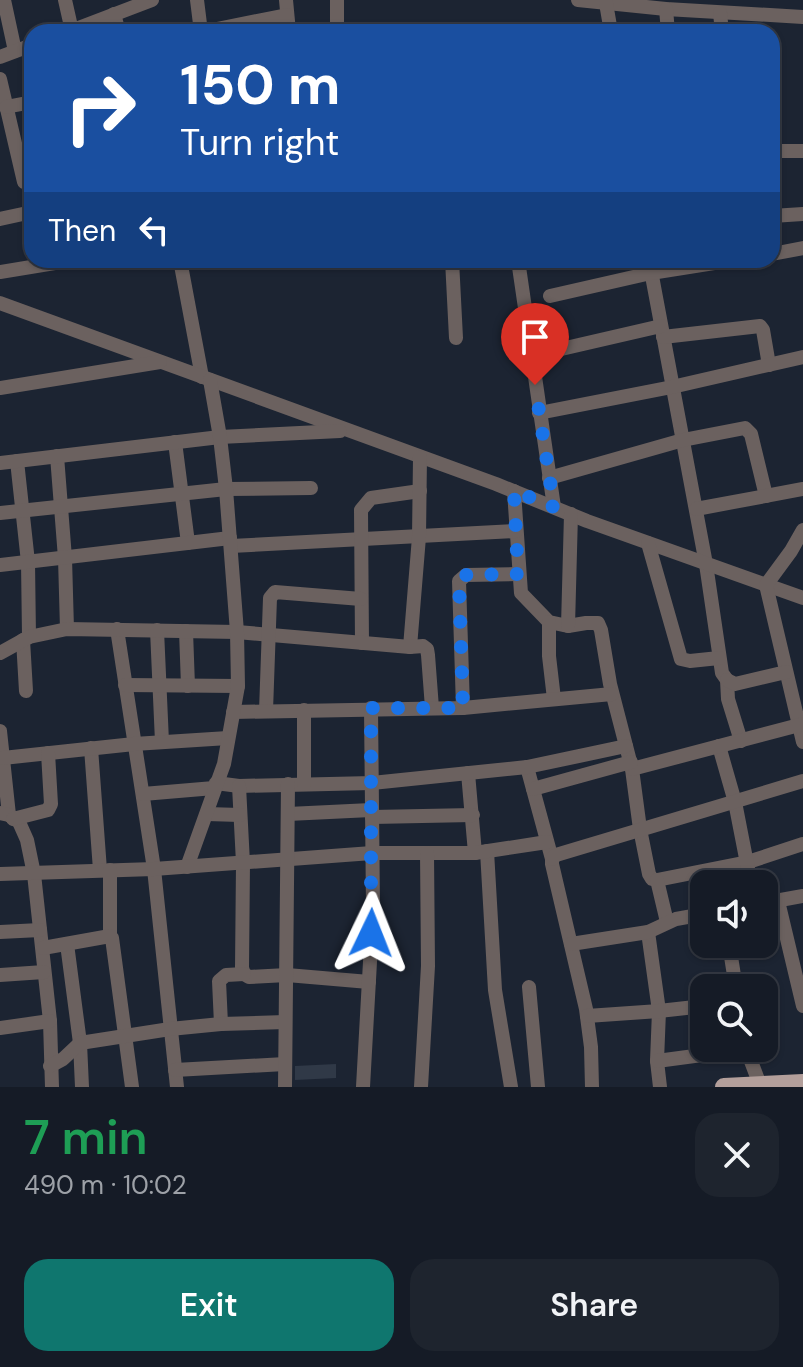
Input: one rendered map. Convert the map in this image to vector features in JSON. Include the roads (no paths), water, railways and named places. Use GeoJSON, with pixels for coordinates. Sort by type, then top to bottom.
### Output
{"type":"FeatureCollection","features":[{"type":"Feature","properties":{"kind":"main road"},"geometry":{"type":"LineString","coordinates":[[724,1087],[803,1083]]}},
{"type":"Feature","properties":{"kind":"street"},"geometry":{"type":"LineString","coordinates":[[4,0],[15,51]]}},
{"type":"Feature","properties":{"kind":"street"},"geometry":{"type":"LineString","coordinates":[[65,0],[69,24]]}},
{"type":"Feature","properties":{"kind":"street"},"geometry":{"type":"LineString","coordinates":[[85,24],[120,8],[152,0]]}},
{"type":"Feature","properties":{"kind":"street"},"geometry":{"type":"LineString","coordinates":[[197,0],[201,24]]}},
{"type":"Feature","properties":{"kind":"street"},"geometry":{"type":"LineString","coordinates":[[337,0],[337,24]]}},
{"type":"Feature","properties":{"kind":"street"},"geometry":{"type":"LineString","coordinates":[[578,0],[803,17]]}},
{"type":"Feature","properties":{"kind":"street"},"geometry":{"type":"LineString","coordinates":[[606,3],[610,24]]}},
{"type":"Feature","properties":{"kind":"street"},"geometry":{"type":"LineString","coordinates":[[229,24],[286,7]]}},
{"type":"Feature","properties":{"kind":"street"},"geometry":{"type":"LineString","coordinates":[[666,9],[667,24]]}},
{"type":"Feature","properties":{"kind":"street"},"geometry":{"type":"LineString","coordinates":[[720,13],[721,24]]}},
{"type":"Feature","properties":{"kind":"street"},"geometry":{"type":"LineString","coordinates":[[0,57],[24,48]]}},
{"type":"Feature","properties":{"kind":"street"},"geometry":{"type":"LineString","coordinates":[[0,79],[24,182]]}},
{"type":"Feature","properties":{"kind":"street"},"geometry":{"type":"LineString","coordinates":[[6,107],[24,104]]}},
{"type":"Feature","properties":{"kind":"street"},"geometry":{"type":"LineString","coordinates":[[780,151],[803,151]]}},
{"type":"Feature","properties":{"kind":"street"},"geometry":{"type":"LineString","coordinates":[[0,219],[24,214]]}},
{"type":"Feature","properties":{"kind":"street"},"geometry":{"type":"LineString","coordinates":[[780,215],[803,214]]}},
{"type":"Feature","properties":{"kind":"street"},"geometry":{"type":"LineString","coordinates":[[780,252],[803,248]]}},
{"type":"Feature","properties":{"kind":"street"},"geometry":{"type":"LineString","coordinates":[[0,272],[24,268]]}},
{"type":"Feature","properties":{"kind":"street"},"geometry":{"type":"LineString","coordinates":[[182,268],[220,437],[237,632],[238,686],[224,764],[187,867]]}},
{"type":"Feature","properties":{"kind":"street"},"geometry":{"type":"LineString","coordinates":[[452,268],[456,338]]}},
{"type":"Feature","properties":{"kind":"street"},"geometry":{"type":"LineString","coordinates":[[519,268],[554,507]]}},
{"type":"Feature","properties":{"kind":"street"},"geometry":{"type":"LineString","coordinates":[[550,296],[647,268]]}},
{"type":"Feature","properties":{"kind":"street"},"geometry":{"type":"LineString","coordinates":[[650,268],[706,564],[722,673],[735,684],[786,672]]}},
{"type":"Feature","properties":{"kind":"street"},"geometry":{"type":"LineString","coordinates":[[0,303],[803,598]]}},
{"type":"Feature","properties":{"kind":"street"},"geometry":{"type":"LineString","coordinates":[[531,356],[662,331],[760,326],[769,365]]}},
{"type":"Feature","properties":{"kind":"street"},"geometry":{"type":"LineString","coordinates":[[539,413],[803,357]]}},
{"type":"Feature","properties":{"kind":"street"},"geometry":{"type":"LineString","coordinates":[[0,388],[160,362]]}},
{"type":"Feature","properties":{"kind":"street"},"geometry":{"type":"LineString","coordinates":[[549,478],[683,440],[739,429],[749,430],[751,434],[766,496]]}},
{"type":"Feature","properties":{"kind":"street"},"geometry":{"type":"LineString","coordinates":[[0,463],[220,437],[349,430]]}},
{"type":"Feature","properties":{"kind":"street"},"geometry":{"type":"LineString","coordinates":[[175,442],[188,543]]}},
{"type":"Feature","properties":{"kind":"street"},"geometry":{"type":"LineString","coordinates":[[57,456],[67,629]]}},
{"type":"Feature","properties":{"kind":"street"},"geometry":{"type":"LineString","coordinates":[[410,647],[419,537],[420,457]]}},
{"type":"Feature","properties":{"kind":"street"},"geometry":{"type":"LineString","coordinates":[[17,461],[28,562],[26,691]]}},
{"type":"Feature","properties":{"kind":"street"},"geometry":{"type":"LineString","coordinates":[[0,513],[226,489],[311,488]]}},
{"type":"Feature","properties":{"kind":"street"},"geometry":{"type":"LineString","coordinates":[[696,509],[803,489]]}},
{"type":"Feature","properties":{"kind":"street"},"geometry":{"type":"LineString","coordinates":[[362,643],[361,510],[371,498],[420,491]]}},
{"type":"Feature","properties":{"kind":"street"},"geometry":{"type":"LineString","coordinates":[[514,491],[518,574],[524,598],[549,622],[568,626],[598,623],[601,630],[612,694],[632,766],[640,829],[652,879],[748,862],[803,844]]}},
{"type":"Feature","properties":{"kind":"street"},"geometry":{"type":"LineString","coordinates":[[568,626],[571,514]]}},
{"type":"Feature","properties":{"kind":"street"},"geometry":{"type":"LineString","coordinates":[[803,530],[766,585],[803,742]]}},
{"type":"Feature","properties":{"kind":"street"},"geometry":{"type":"LineString","coordinates":[[0,565],[188,543],[360,540],[516,531]]}},
{"type":"Feature","properties":{"kind":"street"},"geometry":{"type":"LineString","coordinates":[[648,543],[681,659],[719,658]]}},
{"type":"Feature","properties":{"kind":"street"},"geometry":{"type":"LineString","coordinates":[[463,708],[459,581],[466,575],[518,574]]}},
{"type":"Feature","properties":{"kind":"street"},"geometry":{"type":"LineString","coordinates":[[266,711],[270,598],[275,592],[361,599]]}},
{"type":"Feature","properties":{"kind":"street"},"geometry":{"type":"LineString","coordinates":[[549,622],[554,699]]}},
{"type":"Feature","properties":{"kind":"street"},"geometry":{"type":"LineString","coordinates":[[0,653],[26,639],[67,629],[237,632],[423,646],[427,649],[432,708]]}},
{"type":"Feature","properties":{"kind":"street"},"geometry":{"type":"LineString","coordinates":[[117,629],[154,869],[177,1087]]}},
{"type":"Feature","properties":{"kind":"street"},"geometry":{"type":"LineString","coordinates":[[157,630],[162,742]]}},
{"type":"Feature","properties":{"kind":"street"},"geometry":{"type":"LineString","coordinates":[[186,631],[188,686]]}},
{"type":"Feature","properties":{"kind":"street"},"geometry":{"type":"LineString","coordinates":[[727,680],[728,699],[741,741]]}},
{"type":"Feature","properties":{"kind":"street"},"geometry":{"type":"LineString","coordinates":[[125,685],[238,686]]}},
{"type":"Feature","properties":{"kind":"street"},"geometry":{"type":"LineString","coordinates":[[233,712],[463,708],[612,694]]}},
{"type":"Feature","properties":{"kind":"street"},"geometry":{"type":"LineString","coordinates":[[363,1087],[373,908],[371,708]]}},
{"type":"Feature","properties":{"kind":"street"},"geometry":{"type":"LineString","coordinates":[[304,710],[304,784]]}},
{"type":"Feature","properties":{"kind":"street"},"geometry":{"type":"LineString","coordinates":[[533,789],[801,725]]}},
{"type":"Feature","properties":{"kind":"street"},"geometry":{"type":"LineString","coordinates":[[0,731],[7,816]]}},
{"type":"Feature","properties":{"kind":"street"},"geometry":{"type":"LineString","coordinates":[[2,751],[48,753],[228,738]]}},
{"type":"Feature","properties":{"kind":"street"},"geometry":{"type":"LineString","coordinates":[[143,794],[215,786],[372,783],[527,767],[626,746]]}},
{"type":"Feature","properties":{"kind":"street"},"geometry":{"type":"LineString","coordinates":[[719,746],[749,870]]}},
{"type":"Feature","properties":{"kind":"street"},"geometry":{"type":"LineString","coordinates":[[91,748],[110,936],[132,1087]]}},
{"type":"Feature","properties":{"kind":"street"},"geometry":{"type":"LineString","coordinates":[[7,816],[48,810],[51,804],[48,753]]}},
{"type":"Feature","properties":{"kind":"street"},"geometry":{"type":"LineString","coordinates":[[527,767],[552,859],[587,1016],[592,1087]]}},
{"type":"Feature","properties":{"kind":"street"},"geometry":{"type":"LineString","coordinates":[[468,773],[481,852],[495,990],[511,1087]]}},
{"type":"Feature","properties":{"kind":"street"},"geometry":{"type":"LineString","coordinates":[[552,859],[556,855],[803,781]]}},
{"type":"Feature","properties":{"kind":"street"},"geometry":{"type":"LineString","coordinates":[[285,1087],[288,784]]}},
{"type":"Feature","properties":{"kind":"street"},"geometry":{"type":"LineString","coordinates":[[239,786],[244,974]]}},
{"type":"Feature","properties":{"kind":"street"},"geometry":{"type":"LineString","coordinates":[[207,814],[240,815]]}},
{"type":"Feature","properties":{"kind":"street"},"geometry":{"type":"LineString","coordinates":[[288,814],[473,815]]}},
{"type":"Feature","properties":{"kind":"street"},"geometry":{"type":"LineString","coordinates":[[7,816],[19,822],[27,840],[34,874],[50,1021],[52,1087]]}},
{"type":"Feature","properties":{"kind":"street"},"geometry":{"type":"LineString","coordinates":[[0,874],[154,869],[372,853],[481,852],[547,842]]}},
{"type":"Feature","properties":{"kind":"street"},"geometry":{"type":"LineString","coordinates":[[421,1087],[428,966],[427,853]]}},
{"type":"Feature","properties":{"kind":"street"},"geometry":{"type":"LineString","coordinates":[[657,880],[667,922]]}},
{"type":"Feature","properties":{"kind":"street"},"geometry":{"type":"LineString","coordinates":[[778,901],[803,896]]}},
{"type":"Feature","properties":{"kind":"street"},"geometry":{"type":"LineString","coordinates":[[571,944],[648,932],[667,922],[690,917]]}},
{"type":"Feature","properties":{"kind":"street"},"geometry":{"type":"LineString","coordinates":[[778,925],[803,1006]]}},
{"type":"Feature","properties":{"kind":"street"},"geometry":{"type":"LineString","coordinates":[[0,932],[40,930]]}},
{"type":"Feature","properties":{"kind":"street"},"geometry":{"type":"LineString","coordinates":[[648,932],[659,1011],[657,1061],[660,1087]]}},
{"type":"Feature","properties":{"kind":"street"},"geometry":{"type":"LineString","coordinates":[[43,948],[110,936]]}},
{"type":"Feature","properties":{"kind":"street"},"geometry":{"type":"LineString","coordinates":[[67,944],[80,1043],[82,1087]]}},
{"type":"Feature","properties":{"kind":"street"},"geometry":{"type":"LineString","coordinates":[[0,975],[44,972]]}},
{"type":"Feature","properties":{"kind":"street"},"geometry":{"type":"LineString","coordinates":[[221,1024],[219,981],[226,975],[287,975],[369,982]]}},
{"type":"Feature","properties":{"kind":"street"},"geometry":{"type":"LineString","coordinates":[[529,987],[538,1087]]}},
{"type":"Feature","properties":{"kind":"street"},"geometry":{"type":"LineString","coordinates":[[587,1016],[690,1008]]}},
{"type":"Feature","properties":{"kind":"street"},"geometry":{"type":"LineString","coordinates":[[0,1028],[50,1021]]}},
{"type":"Feature","properties":{"kind":"street"},"geometry":{"type":"LineString","coordinates":[[50,1066],[80,1043],[170,1029],[285,1022]]}},
{"type":"Feature","properties":{"kind":"street"},"geometry":{"type":"LineString","coordinates":[[657,1061],[690,1057]]}},
{"type":"Feature","properties":{"kind":"street"},"geometry":{"type":"LineString","coordinates":[[751,1062],[760,1085]]}},
{"type":"Feature","properties":{"kind":"street"},"geometry":{"type":"LineString","coordinates":[[175,1070],[285,1064]]}}]}
